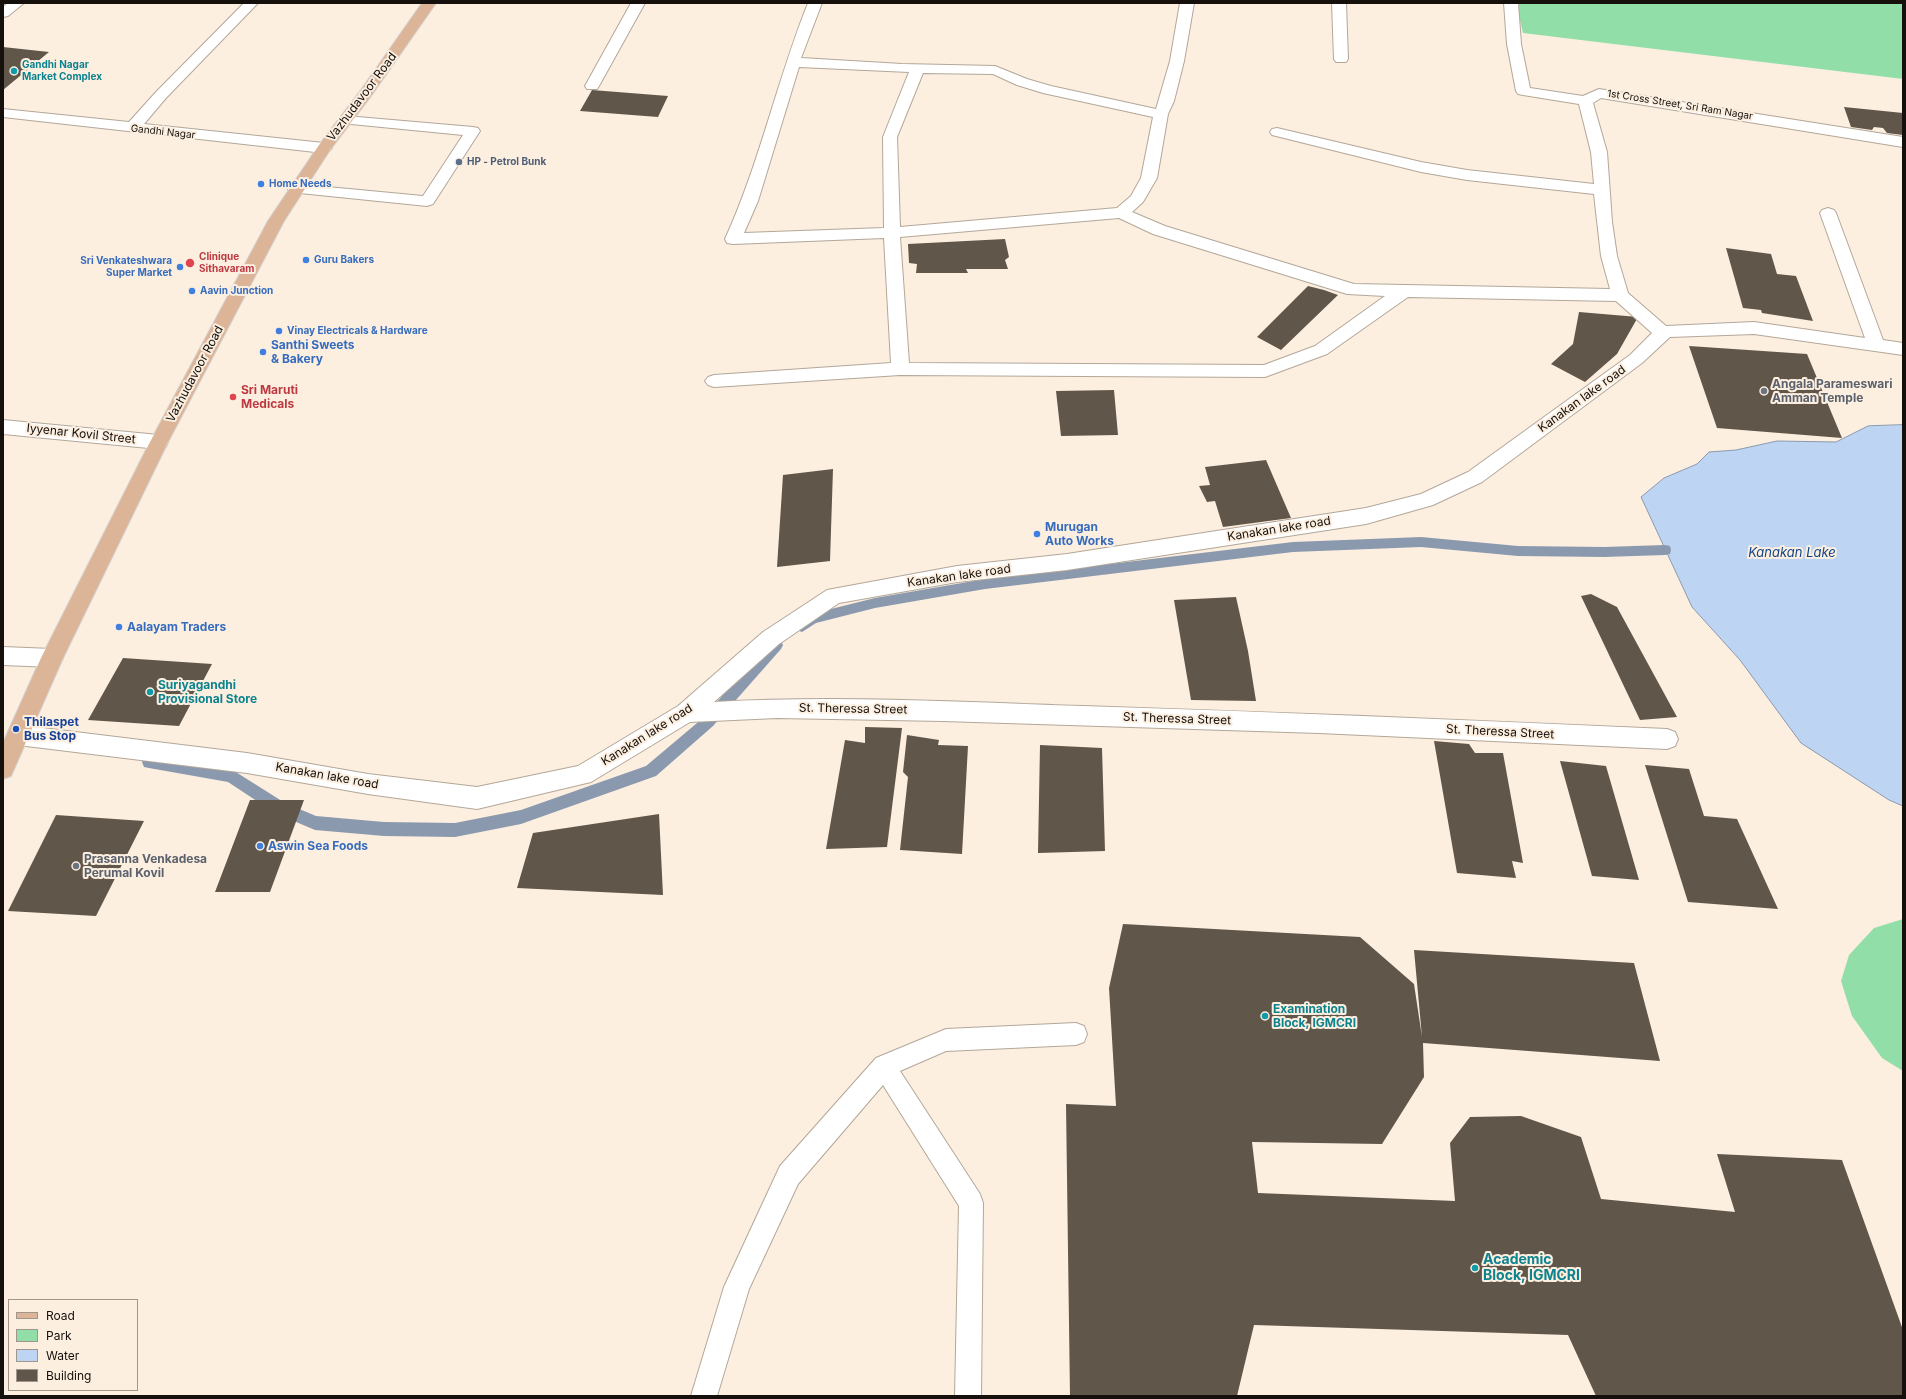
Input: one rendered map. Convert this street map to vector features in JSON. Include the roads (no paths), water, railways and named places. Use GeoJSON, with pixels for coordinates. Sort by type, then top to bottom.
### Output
{"type":"FeatureCollection","features":[{"type":"Feature","properties":{"kind":"main road","name":"Vazhudavoor Road"},"geometry":{"type":"LineString","coordinates":[[3,769],[52,658],[159,442],[276,221],[324,148],[346,120],[429,3]]}},
{"type":"Feature","properties":{"kind":"street"},"geometry":{"type":"LineString","coordinates":[[3,14],[17,3]]}},
{"type":"Feature","properties":{"kind":"street"},"geometry":{"type":"LineString","coordinates":[[132,128],[160,95],[251,3]]}},
{"type":"Feature","properties":{"kind":"street"},"geometry":{"type":"LineString","coordinates":[[592,86],[638,3]]}},
{"type":"Feature","properties":{"kind":"street"},"geometry":{"type":"LineString","coordinates":[[815,3],[792,62],[750,201],[733,239],[892,233],[1121,213],[1159,230],[1353,290],[1620,295]]}},
{"type":"Feature","properties":{"kind":"street"},"geometry":{"type":"LineString","coordinates":[[1121,213],[1137,198],[1149,178],[1161,114],[1167,101],[1187,3]]}},
{"type":"Feature","properties":{"kind":"street"},"geometry":{"type":"LineString","coordinates":[[1339,3],[1341,59]]}},
{"type":"Feature","properties":{"kind":"street"},"geometry":{"type":"LineString","coordinates":[[1511,3],[1514,44],[1523,91],[1585,101],[1599,152],[1604,222],[1608,249],[1620,295],[1663,333],[1669,331],[1754,328],[1903,349]]}},
{"type":"Feature","properties":{"kind":"street"},"geometry":{"type":"LineString","coordinates":[[792,62],[995,70],[1022,82],[1048,90],[1161,114]]}},
{"type":"Feature","properties":{"kind":"street"},"geometry":{"type":"LineString","coordinates":[[900,369],[892,233],[890,137],[918,68]]}},
{"type":"Feature","properties":{"kind":"street","name":"1st Cross Street, Sri Ram Nagar"},"geometry":{"type":"LineString","coordinates":[[1585,101],[1599,93],[1903,142]]}},
{"type":"Feature","properties":{"kind":"street","name":"Gandhi Nagar"},"geometry":{"type":"LineString","coordinates":[[3,113],[324,148]]}},
{"type":"Feature","properties":{"kind":"street"},"geometry":{"type":"LineString","coordinates":[[296,189],[427,201],[473,131],[346,120]]}},
{"type":"Feature","properties":{"kind":"street"},"geometry":{"type":"LineString","coordinates":[[1277,132],[1421,167],[1467,175],[1602,190]]}},
{"type":"Feature","properties":{"kind":"street"},"geometry":{"type":"LineString","coordinates":[[1828,213],[1876,345]]}},
{"type":"Feature","properties":{"kind":"street"},"geometry":{"type":"LineString","coordinates":[[714,381],[900,369],[1265,370],[1321,350],[1404,291]]}},
{"type":"Feature","properties":{"kind":"street","name":"Kanakan lake road"},"geometry":{"type":"LineString","coordinates":[[18,736],[247,762],[368,784],[477,798],[583,775],[686,713],[771,638],[834,596],[957,574],[1067,562],[1358,517],[1426,500],[1475,477],[1636,360],[1663,333]]}},
{"type":"Feature","properties":{"kind":"street","name":"Iyyenar Kovil Street"},"geometry":{"type":"LineString","coordinates":[[3,427],[159,442]]}},
{"type":"Feature","properties":{"kind":"street"},"geometry":{"type":"LineString","coordinates":[[3,656],[52,658]]}},
{"type":"Feature","properties":{"kind":"street","name":"St. Theressa Street"},"geometry":{"type":"LineString","coordinates":[[686,713],[777,708],[950,711],[1327,724],[1667,739]]}},
{"type":"Feature","properties":{"kind":"lane"},"geometry":{"type":"LineString","coordinates":[[704,1396],[737,1287],[789,1174],[884,1066],[946,1040],[1076,1034]]}},
{"type":"Feature","properties":{"kind":"lane"},"geometry":{"type":"LineString","coordinates":[[884,1066],[971,1203],[968,1396]]}},
{"type":"Feature","properties":{"kind":"water","name":"Kanakan Lake"},"geometry":{"type":"Polygon","coordinates":[[[1903,425],[1903,806],[1889,800],[1801,743],[1740,660],[1692,607],[1641,497],[1664,478],[1697,464],[1709,452],[1736,450],[1777,441],[1836,442],[1868,426],[1903,425]]]}},
{"type":"Feature","properties":{"kind":"waterway"},"geometry":{"type":"LineString","coordinates":[[802,626],[812,619],[875,603],[985,584],[1293,547],[1421,542],[1518,551],[1604,552],[1665,550]]}},
{"type":"Feature","properties":{"kind":"waterway"},"geometry":{"type":"LineString","coordinates":[[149,762],[231,776],[280,808],[315,823],[384,829],[455,830],[521,817],[651,771],[708,722],[776,645]]}},
{"type":"Feature","properties":{"kind":"place","name":"Gandhi Nagar Market Complex"},"geometry":{"type":"Point","coordinates":[14,71]}},
{"type":"Feature","properties":{"kind":"place","name":"HP - Petrol Bunk"},"geometry":{"type":"Point","coordinates":[459,162]}},
{"type":"Feature","properties":{"kind":"place","name":"Home Needs"},"geometry":{"type":"Point","coordinates":[261,184]}},
{"type":"Feature","properties":{"kind":"place","name":"Guru Bakers"},"geometry":{"type":"Point","coordinates":[306,260]}},
{"type":"Feature","properties":{"kind":"place","name":"Clinique Sithavaram"},"geometry":{"type":"Point","coordinates":[190,263]}},
{"type":"Feature","properties":{"kind":"place","name":"Sri Venkateshwara Super Market"},"geometry":{"type":"Point","coordinates":[180,267]}},
{"type":"Feature","properties":{"kind":"place","name":"Aavin Junction"},"geometry":{"type":"Point","coordinates":[192,291]}},
{"type":"Feature","properties":{"kind":"place","name":"Vinay Electricals & Hardware"},"geometry":{"type":"Point","coordinates":[279,331]}},
{"type":"Feature","properties":{"kind":"place","name":"Santhi Sweets & Bakery"},"geometry":{"type":"Point","coordinates":[263,352]}},
{"type":"Feature","properties":{"kind":"place","name":"Angala Parameswari Amman Temple"},"geometry":{"type":"Point","coordinates":[1764,391]}},
{"type":"Feature","properties":{"kind":"place","name":"Sri Maruti Medicals"},"geometry":{"type":"Point","coordinates":[233,397]}},
{"type":"Feature","properties":{"kind":"place","name":"Murugan Auto Works"},"geometry":{"type":"Point","coordinates":[1037,534]}},
{"type":"Feature","properties":{"kind":"place","name":"Aalayam Traders"},"geometry":{"type":"Point","coordinates":[119,627]}},
{"type":"Feature","properties":{"kind":"place","name":"Suriyagandhi Provisional Store"},"geometry":{"type":"Point","coordinates":[150,692]}},
{"type":"Feature","properties":{"kind":"place","name":"Thilaspet Bus Stop"},"geometry":{"type":"Point","coordinates":[16,729]}},
{"type":"Feature","properties":{"kind":"place","name":"Aswin Sea Foods"},"geometry":{"type":"Point","coordinates":[260,846]}},
{"type":"Feature","properties":{"kind":"place","name":"Prasanna Venkadesa Perumal Kovil"},"geometry":{"type":"Point","coordinates":[76,866]}},
{"type":"Feature","properties":{"kind":"place","name":"Examination Block, IGMCRI"},"geometry":{"type":"Point","coordinates":[1265,1016]}},
{"type":"Feature","properties":{"kind":"place","name":"Academic Block, IGMCRI"},"geometry":{"type":"Point","coordinates":[1475,1268]}}]}
